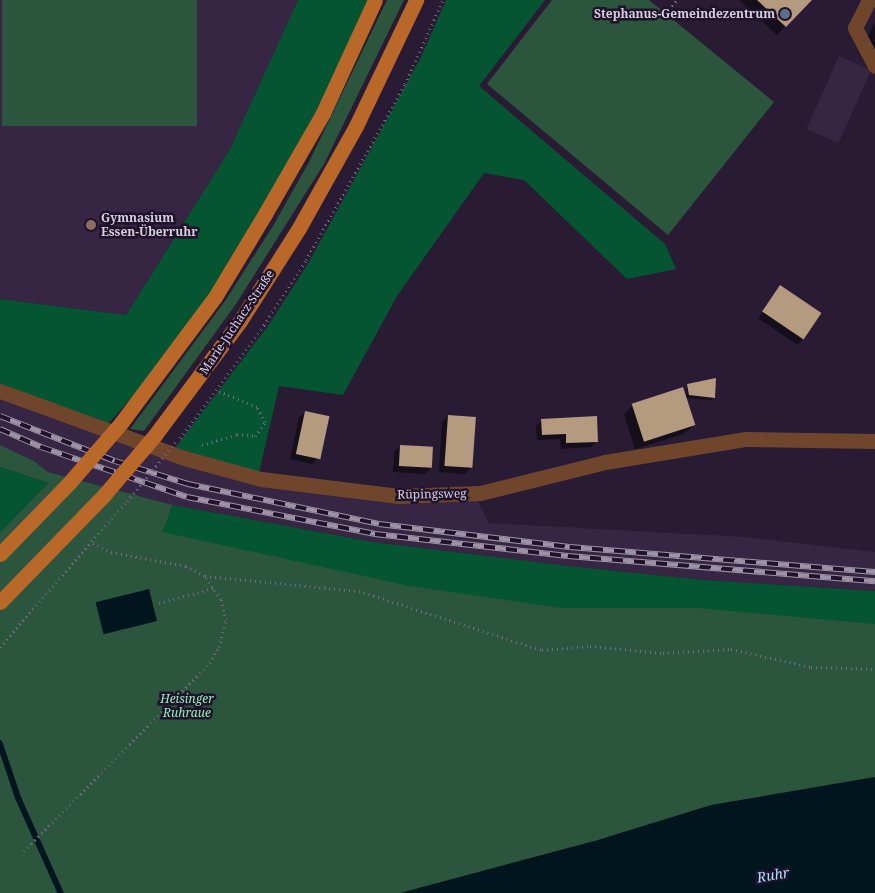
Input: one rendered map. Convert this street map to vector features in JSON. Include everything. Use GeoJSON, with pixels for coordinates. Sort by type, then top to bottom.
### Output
{"type":"FeatureCollection","features":[{"type":"Feature","properties":{"kind":"main road"},"geometry":{"type":"LineString","coordinates":[[0,554],[69,483],[121,423],[209,305],[260,222],[323,112],[375,0]]}},
{"type":"Feature","properties":{"kind":"main road","name":"Marie-Juchacz-Straße"},"geometry":{"type":"LineString","coordinates":[[0,602],[104,494],[155,435],[240,321],[299,228],[356,126],[416,0]]}},
{"type":"Feature","properties":{"kind":"street"},"geometry":{"type":"LineString","coordinates":[[869,0],[855,28],[875,66]]}},
{"type":"Feature","properties":{"kind":"street","name":"Rüpingsweg"},"geometry":{"type":"LineString","coordinates":[[0,391],[184,458],[261,479],[399,496],[480,494],[605,462],[746,439],[875,441]]}},
{"type":"Feature","properties":{"kind":"path"},"geometry":{"type":"LineString","coordinates":[[666,13],[677,0]]}},
{"type":"Feature","properties":{"kind":"path"},"geometry":{"type":"LineString","coordinates":[[184,458],[192,448],[237,434],[255,436],[264,426],[264,416],[257,407],[216,390]]}},
{"type":"Feature","properties":{"kind":"path"},"geometry":{"type":"LineString","coordinates":[[0,647],[93,543],[176,442]]}},
{"type":"Feature","properties":{"kind":"path"},"geometry":{"type":"LineString","coordinates":[[93,543],[111,552],[186,566],[205,576],[359,591],[542,650],[590,646],[663,653],[730,649],[811,667],[875,669]]}},
{"type":"Feature","properties":{"kind":"path"},"geometry":{"type":"LineString","coordinates":[[24,851],[210,662],[219,647],[226,620],[221,599],[205,576]]}},
{"type":"Feature","properties":{"kind":"path"},"geometry":{"type":"LineString","coordinates":[[159,604],[214,588]]}},
{"type":"Feature","properties":{"kind":"shaded area","name":"Gymnasium Essen-Überruhr"},"geometry":{"type":"Polygon","coordinates":[[[0,0],[298,0],[229,151],[126,315],[0,299],[0,0]]]}},
{"type":"Feature","properties":{"kind":"shaded area"},"geometry":{"type":"Polygon","coordinates":[[[839,56],[871,70],[838,143],[806,129],[839,56]]]}},
{"type":"Feature","properties":{"kind":"shaded area"},"geometry":{"type":"Polygon","coordinates":[[[0,397],[262,486],[400,503],[477,499],[489,523],[745,537],[875,552],[875,591],[704,580],[568,566],[373,542],[173,505],[48,472],[34,461],[0,445],[0,397]]]}},
{"type":"Feature","properties":{"kind":"green space"},"geometry":{"type":"Polygon","coordinates":[[[2,0],[197,0],[197,126],[2,126],[2,0]]]}},
{"type":"Feature","properties":{"kind":"green space"},"geometry":{"type":"Polygon","coordinates":[[[298,0],[369,0],[318,114],[211,296],[163,363],[104,428],[0,387],[0,299],[126,315],[229,151],[298,0]]]}},
{"type":"Feature","properties":{"kind":"green space"},"geometry":{"type":"Polygon","coordinates":[[[387,0],[404,0],[324,164],[236,304],[144,431],[130,429],[225,301],[273,226],[309,162],[387,0]]]}},
{"type":"Feature","properties":{"kind":"green space"},"geometry":{"type":"Polygon","coordinates":[[[446,0],[545,0],[479,86],[665,244],[676,269],[627,279],[524,180],[484,173],[397,296],[343,395],[279,386],[259,473],[175,448],[268,326],[309,262],[421,57],[446,0]]]}},
{"type":"Feature","properties":{"kind":"green space"},"geometry":{"type":"Polygon","coordinates":[[[552,0],[649,0],[774,102],[668,235],[487,84],[552,0]]]}},
{"type":"Feature","properties":{"kind":"green space","name":"Heisinger Ruhraue"},"geometry":{"type":"Polygon","coordinates":[[[0,445],[34,461],[48,472],[173,505],[170,511],[384,556],[875,604],[875,893],[0,893],[0,532],[48,483],[0,467],[0,445]]]}},
{"type":"Feature","properties":{"kind":"green space"},"geometry":{"type":"Polygon","coordinates":[[[0,467],[48,483],[0,532],[0,467]]]}},
{"type":"Feature","properties":{"kind":"green space"},"geometry":{"type":"Polygon","coordinates":[[[173,505],[373,542],[568,566],[704,580],[875,591],[875,624],[697,608],[561,608],[409,586],[162,532],[173,505]]]}},
{"type":"Feature","properties":{"kind":"water"},"geometry":{"type":"Polygon","coordinates":[[[149,589],[157,621],[104,634],[96,602],[149,589]]]}},
{"type":"Feature","properties":{"kind":"water","name":"Ruhr"},"geometry":{"type":"Polygon","coordinates":[[[875,777],[875,893],[400,893],[598,840],[711,805],[875,777]]]}},
{"type":"Feature","properties":{"kind":"building","name":"Stephanus-Gemeindezentrum"},"geometry":{"type":"Polygon","coordinates":[[[757,0],[812,0],[786,27],[757,0]]]}},
{"type":"Feature","properties":{"kind":"building"},"geometry":{"type":"Polygon","coordinates":[[[780,285],[821,313],[804,339],[762,312],[780,285]]]}},
{"type":"Feature","properties":{"kind":"building"},"geometry":{"type":"Polygon","coordinates":[[[716,378],[715,398],[689,395],[687,384],[716,378]]]}},
{"type":"Feature","properties":{"kind":"building"},"geometry":{"type":"Polygon","coordinates":[[[683,387],[695,425],[644,442],[632,404],[683,387]]]}},
{"type":"Feature","properties":{"kind":"building"},"geometry":{"type":"Polygon","coordinates":[[[305,411],[329,416],[320,459],[296,454],[305,411]]]}},
{"type":"Feature","properties":{"kind":"building"},"geometry":{"type":"Polygon","coordinates":[[[448,415],[476,417],[472,468],[444,466],[448,415]]]}},
{"type":"Feature","properties":{"kind":"building"},"geometry":{"type":"Polygon","coordinates":[[[597,416],[598,442],[566,443],[566,434],[542,435],[541,419],[597,416]]]}},
{"type":"Feature","properties":{"kind":"building"},"geometry":{"type":"Polygon","coordinates":[[[400,445],[433,447],[432,468],[399,466],[400,445]]]}},
{"type":"Feature","properties":{"kind":"waterway"},"geometry":{"type":"LineString","coordinates":[[0,743],[19,799],[61,893]]}},
{"type":"Feature","properties":{"kind":"railway"},"geometry":{"type":"LineString","coordinates":[[0,416],[115,461],[188,484],[379,524],[570,547],[875,572]]}},
{"type":"Feature","properties":{"kind":"railway"},"geometry":{"type":"LineString","coordinates":[[0,429],[41,447],[187,497],[375,534],[568,556],[875,581]]}},
{"type":"Feature","properties":{"kind":"place","name":"Stephanus-Gemeindezentrum"},"geometry":{"type":"Point","coordinates":[785,14]}},
{"type":"Feature","properties":{"kind":"place","name":"Gymnasium Essen-Überruhr"},"geometry":{"type":"Point","coordinates":[91,225]}}]}
